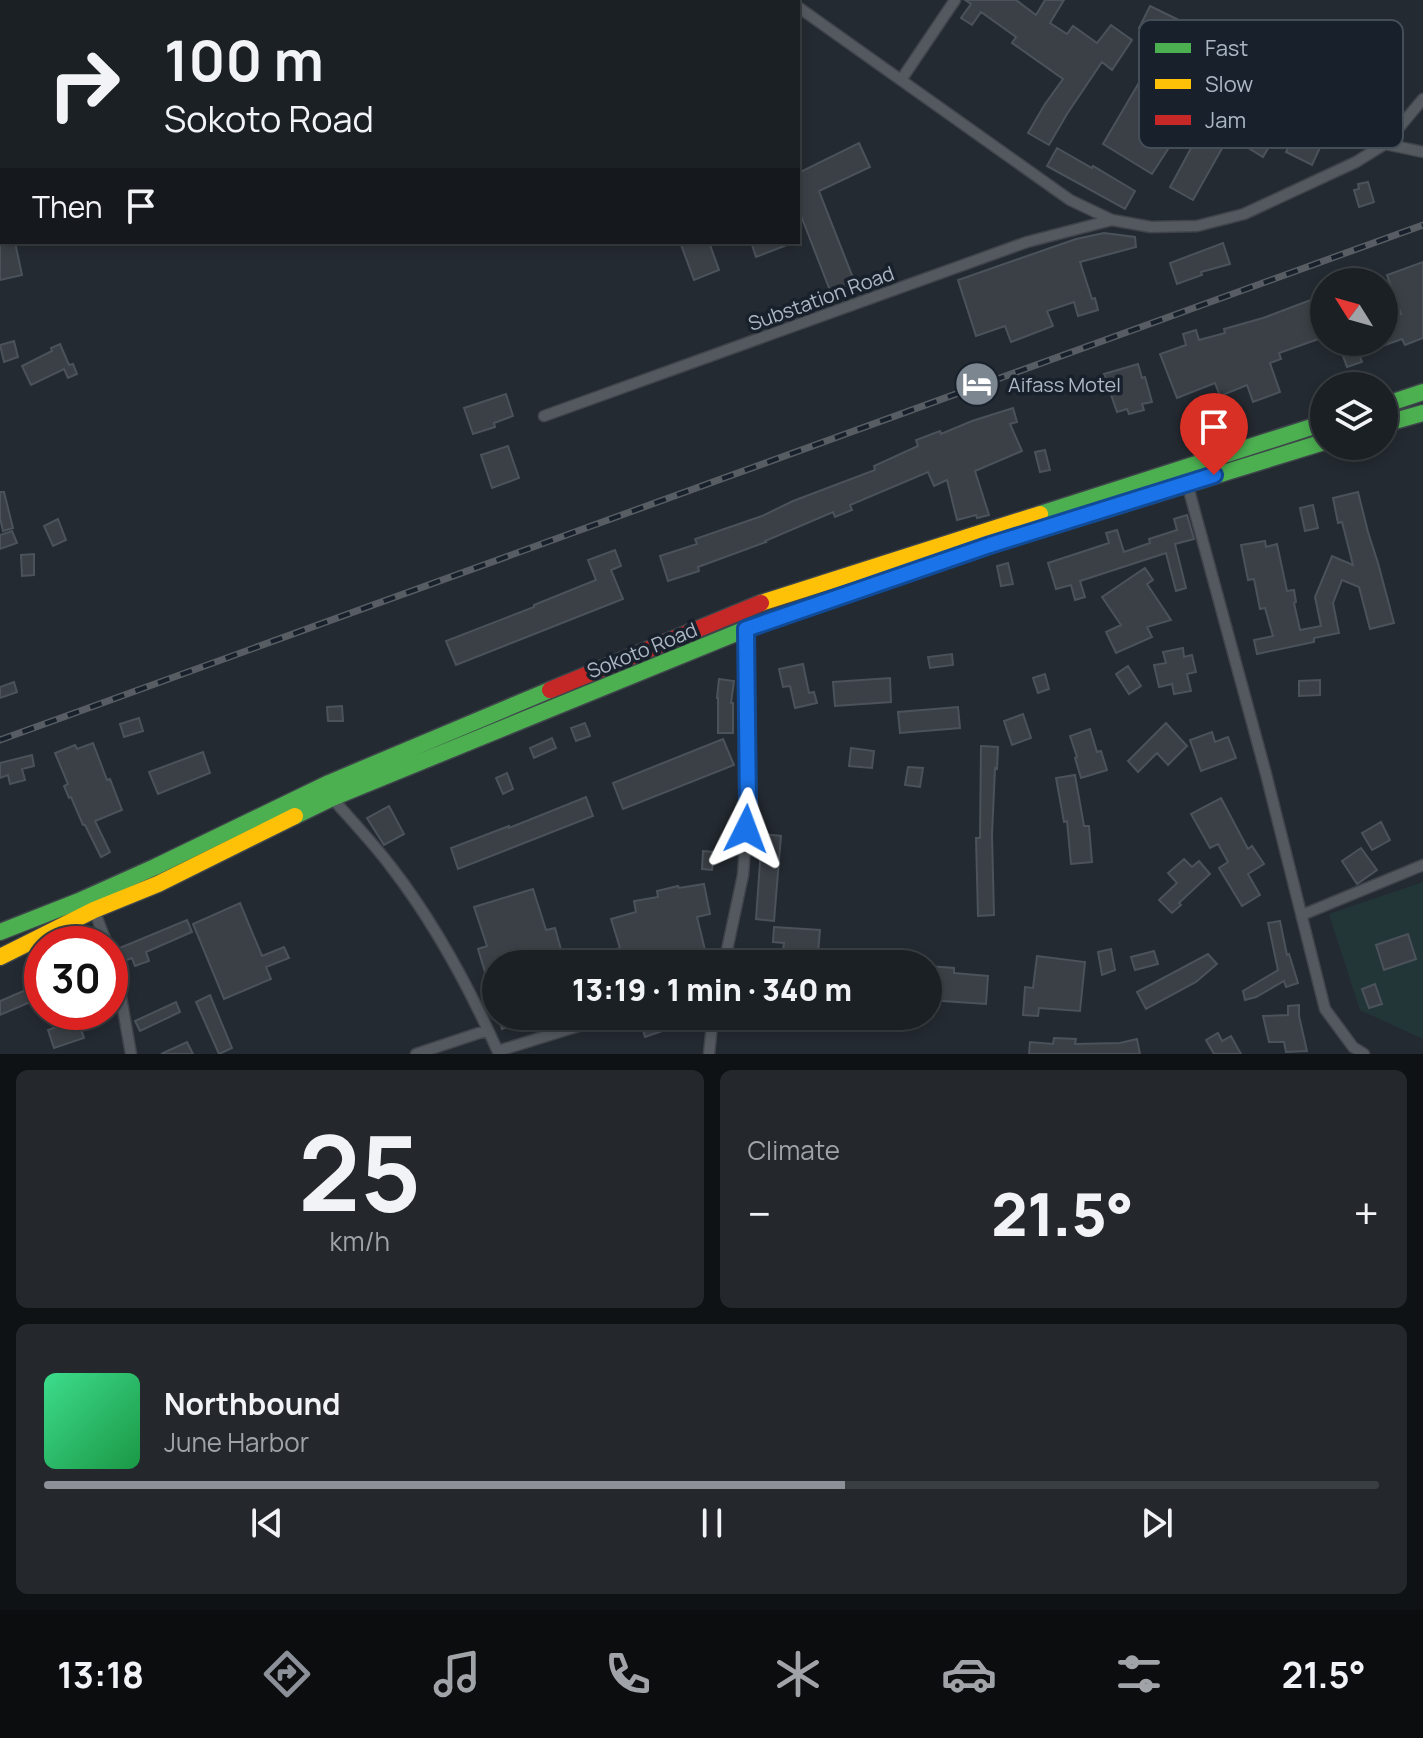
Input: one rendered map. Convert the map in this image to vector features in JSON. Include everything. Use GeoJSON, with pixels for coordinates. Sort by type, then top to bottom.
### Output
{"type":"FeatureCollection","features":[{"type":"Feature","properties":{"kind":"main road"},"geometry":{"type":"LineString","coordinates":[[1398,400],[1423,392]]}},
{"type":"Feature","properties":{"kind":"main road"},"geometry":{"type":"LineString","coordinates":[[1398,420],[1423,413]]}},
{"type":"Feature","properties":{"kind":"main road","name":"Sokoto Road"},"geometry":{"type":"LineString","coordinates":[[0,932],[155,867],[329,783],[746,608],[1310,427]]}},
{"type":"Feature","properties":{"kind":"main road","name":"Sokoto Road"},"geometry":{"type":"LineString","coordinates":[[0,957],[94,910],[158,884],[332,798],[746,629],[990,545],[1310,446]]}},
{"type":"Feature","properties":{"kind":"street"},"geometry":{"type":"LineString","coordinates":[[901,80],[955,0]]}},
{"type":"Feature","properties":{"kind":"street"},"geometry":{"type":"LineString","coordinates":[[800,8],[1070,200],[1112,220],[1151,227],[1197,226],[1244,214],[1356,162],[1379,148]]}},
{"type":"Feature","properties":{"kind":"street"},"geometry":{"type":"LineString","coordinates":[[1403,123],[1423,99]]}},
{"type":"Feature","properties":{"kind":"street"},"geometry":{"type":"LineString","coordinates":[[1403,148],[1423,152]]}},
{"type":"Feature","properties":{"kind":"street","name":"Substation Road"},"geometry":{"type":"LineString","coordinates":[[544,416],[1027,242],[1112,220]]}},
{"type":"Feature","properties":{"kind":"street"},"geometry":{"type":"LineString","coordinates":[[1187,483],[1262,758],[1325,1009],[1353,1047],[1364,1054]]}},
{"type":"Feature","properties":{"kind":"street"},"geometry":{"type":"LineString","coordinates":[[727,950],[743,875],[748,807],[746,629]]}},
{"type":"Feature","properties":{"kind":"street"},"geometry":{"type":"LineString","coordinates":[[332,798],[392,867],[440,937],[482,1018]]}},
{"type":"Feature","properties":{"kind":"street"},"geometry":{"type":"LineString","coordinates":[[1302,915],[1423,865]]}},
{"type":"Feature","properties":{"kind":"street"},"geometry":{"type":"LineString","coordinates":[[94,910],[100,926]]}},
{"type":"Feature","properties":{"kind":"street"},"geometry":{"type":"LineString","coordinates":[[127,1030],[131,1054]]}},
{"type":"Feature","properties":{"kind":"street"},"geometry":{"type":"LineString","coordinates":[[416,1054],[488,1030],[498,1053],[568,1030]]}},
{"type":"Feature","properties":{"kind":"street"},"geometry":{"type":"LineString","coordinates":[[709,1054],[712,1030]]}},
{"type":"Feature","properties":{"kind":"green space"},"geometry":{"type":"Polygon","coordinates":[[[1423,882],[1423,1039],[1360,1010],[1329,914],[1423,882]]]}},
{"type":"Feature","properties":{"kind":"building"},"geometry":{"type":"Polygon","coordinates":[[[965,0],[1016,0],[1036,15],[1045,0],[1064,0],[1050,23],[1067,34],[1073,26],[1097,43],[1111,25],[1132,40],[1112,70],[1102,62],[1049,145],[1028,133],[1063,79],[1012,43],[1016,37],[981,12],[972,25],[961,18],[971,4],[965,0]]]}},
{"type":"Feature","properties":{"kind":"building"},"geometry":{"type":"Polygon","coordinates":[[[1150,6],[1179,20],[1143,20],[1150,6]]]}},
{"type":"Feature","properties":{"kind":"building"},"geometry":{"type":"Polygon","coordinates":[[[1139,83],[1139,148],[1169,148],[1152,174],[1103,144],[1139,83]]]}},
{"type":"Feature","properties":{"kind":"building"},"geometry":{"type":"Polygon","coordinates":[[[859,143],[870,167],[819,191],[855,283],[831,293],[800,213],[800,172],[859,143]]]}},
{"type":"Feature","properties":{"kind":"building"},"geometry":{"type":"Polygon","coordinates":[[[1057,148],[1135,191],[1125,209],[1047,166],[1057,148]]]}},
{"type":"Feature","properties":{"kind":"building"},"geometry":{"type":"Polygon","coordinates":[[[1191,148],[1222,148],[1193,200],[1170,187],[1191,148]]]}},
{"type":"Feature","properties":{"kind":"building"},"geometry":{"type":"Polygon","coordinates":[[[1248,148],[1268,148],[1263,157],[1248,148]]]}},
{"type":"Feature","properties":{"kind":"building"},"geometry":{"type":"Polygon","coordinates":[[[1288,148],[1320,148],[1312,165],[1286,152],[1288,148]]]}},
{"type":"Feature","properties":{"kind":"building"},"geometry":{"type":"Polygon","coordinates":[[[1368,182],[1374,202],[1359,207],[1354,190],[1359,189],[1358,184],[1368,182]]]}},
{"type":"Feature","properties":{"kind":"building"},"geometry":{"type":"Polygon","coordinates":[[[1104,233],[1135,237],[1136,247],[1080,262],[1098,310],[1078,316],[1074,302],[1047,311],[1053,326],[1011,342],[1005,326],[976,336],[958,280],[1076,239],[1104,233]]]}},
{"type":"Feature","properties":{"kind":"building"},"geometry":{"type":"Polygon","coordinates":[[[1223,243],[1230,264],[1201,272],[1202,275],[1177,284],[1170,263],[1223,243]]]}},
{"type":"Feature","properties":{"kind":"building"},"geometry":{"type":"Polygon","coordinates":[[[0,244],[15,244],[22,275],[0,280],[0,244]]]}},
{"type":"Feature","properties":{"kind":"building"},"geometry":{"type":"Polygon","coordinates":[[[681,244],[710,244],[719,270],[694,280],[681,244]]]}},
{"type":"Feature","properties":{"kind":"building"},"geometry":{"type":"Polygon","coordinates":[[[752,244],[789,244],[756,257],[752,244]]]}},
{"type":"Feature","properties":{"kind":"building"},"geometry":{"type":"Polygon","coordinates":[[[1423,262],[1423,338],[1405,345],[1402,339],[1398,340],[1398,315],[1401,314],[1398,306],[1398,271],[1423,262]]]}},
{"type":"Feature","properties":{"kind":"building"},"geometry":{"type":"Polygon","coordinates":[[[1310,300],[1310,342],[1279,353],[1281,359],[1270,363],[1280,392],[1253,402],[1247,385],[1220,396],[1215,383],[1177,398],[1160,354],[1186,345],[1183,334],[1196,330],[1199,340],[1310,300]]]}},
{"type":"Feature","properties":{"kind":"building"},"geometry":{"type":"Polygon","coordinates":[[[14,341],[18,357],[4,362],[0,345],[14,341]]]}},
{"type":"Feature","properties":{"kind":"building"},"geometry":{"type":"Polygon","coordinates":[[[60,344],[69,365],[73,364],[77,374],[68,378],[64,369],[31,385],[22,366],[60,344]]]}},
{"type":"Feature","properties":{"kind":"building"},"geometry":{"type":"Polygon","coordinates":[[[1343,356],[1360,356],[1362,362],[1347,367],[1343,356]]]}},
{"type":"Feature","properties":{"kind":"building"},"geometry":{"type":"Polygon","coordinates":[[[1138,364],[1152,402],[1142,404],[1144,410],[1129,414],[1127,409],[1117,412],[1104,374],[1138,364]]]}},
{"type":"Feature","properties":{"kind":"building"},"geometry":{"type":"Polygon","coordinates":[[[506,394],[513,416],[494,423],[495,427],[473,434],[464,408],[506,394]]]}},
{"type":"Feature","properties":{"kind":"building"},"geometry":{"type":"Polygon","coordinates":[[[1013,408],[1017,422],[1010,424],[1022,451],[975,471],[989,515],[957,520],[947,480],[934,486],[928,472],[850,505],[852,510],[835,517],[833,512],[766,542],[698,567],[699,571],[668,581],[660,556],[697,544],[695,539],[762,516],[875,470],[874,466],[918,446],[916,440],[1013,408]]]}},
{"type":"Feature","properties":{"kind":"building"},"geometry":{"type":"Polygon","coordinates":[[[508,446],[519,478],[492,488],[481,455],[508,446]]]}},
{"type":"Feature","properties":{"kind":"building"},"geometry":{"type":"Polygon","coordinates":[[[1045,450],[1050,470],[1040,472],[1035,452],[1045,450]]]}},
{"type":"Feature","properties":{"kind":"building"},"geometry":{"type":"Polygon","coordinates":[[[0,492],[4,492],[13,528],[3,531],[0,518],[0,492]]]}},
{"type":"Feature","properties":{"kind":"building"},"geometry":{"type":"Polygon","coordinates":[[[1358,492],[1394,623],[1370,629],[1359,587],[1342,580],[1333,603],[1339,633],[1314,638],[1314,642],[1257,654],[1254,640],[1273,636],[1265,608],[1260,609],[1254,579],[1248,580],[1241,545],[1265,541],[1266,547],[1277,544],[1287,591],[1294,590],[1300,630],[1321,626],[1315,597],[1332,556],[1353,565],[1333,498],[1358,492]]]}},
{"type":"Feature","properties":{"kind":"building"},"geometry":{"type":"Polygon","coordinates":[[[1313,505],[1318,528],[1305,531],[1300,508],[1313,505]]]}},
{"type":"Feature","properties":{"kind":"building"},"geometry":{"type":"Polygon","coordinates":[[[1187,515],[1194,539],[1175,544],[1186,588],[1176,591],[1166,553],[1080,581],[1085,597],[1075,600],[1071,585],[1056,589],[1048,563],[1109,543],[1106,533],[1117,530],[1124,552],[1150,543],[1149,539],[1177,530],[1174,519],[1187,515]]]}},
{"type":"Feature","properties":{"kind":"building"},"geometry":{"type":"Polygon","coordinates":[[[58,519],[66,540],[53,546],[44,526],[58,519]]]}},
{"type":"Feature","properties":{"kind":"building"},"geometry":{"type":"Polygon","coordinates":[[[12,531],[17,543],[0,549],[0,535],[12,531]]]}},
{"type":"Feature","properties":{"kind":"building"},"geometry":{"type":"Polygon","coordinates":[[[615,550],[621,566],[611,570],[623,599],[456,665],[446,641],[596,580],[588,560],[615,550]]]}},
{"type":"Feature","properties":{"kind":"building"},"geometry":{"type":"Polygon","coordinates":[[[34,554],[34,575],[22,576],[21,555],[34,554]]]}},
{"type":"Feature","properties":{"kind":"building"},"geometry":{"type":"Polygon","coordinates":[[[1008,563],[1013,584],[1001,586],[997,566],[1008,563]]]}},
{"type":"Feature","properties":{"kind":"building"},"geometry":{"type":"Polygon","coordinates":[[[1145,568],[1153,580],[1147,584],[1171,620],[1147,627],[1152,637],[1116,653],[1106,632],[1121,625],[1102,597],[1145,568]]]}},
{"type":"Feature","properties":{"kind":"building"},"geometry":{"type":"Polygon","coordinates":[[[1183,648],[1184,657],[1192,655],[1196,672],[1187,674],[1191,691],[1174,694],[1172,684],[1159,687],[1154,665],[1166,663],[1163,652],[1183,648]]]}},
{"type":"Feature","properties":{"kind":"building"},"geometry":{"type":"Polygon","coordinates":[[[952,654],[953,665],[930,668],[928,657],[952,654]]]}},
{"type":"Feature","properties":{"kind":"building"},"geometry":{"type":"Polygon","coordinates":[[[803,664],[809,693],[814,692],[817,703],[795,708],[790,686],[783,687],[779,669],[803,664]]]}},
{"type":"Feature","properties":{"kind":"building"},"geometry":{"type":"Polygon","coordinates":[[[1128,666],[1141,686],[1129,694],[1116,674],[1128,666]]]}},
{"type":"Feature","properties":{"kind":"building"},"geometry":{"type":"Polygon","coordinates":[[[1045,674],[1049,689],[1038,693],[1033,678],[1045,674]]]}},
{"type":"Feature","properties":{"kind":"building"},"geometry":{"type":"Polygon","coordinates":[[[890,678],[891,702],[835,706],[833,682],[890,678]]]}},
{"type":"Feature","properties":{"kind":"building"},"geometry":{"type":"Polygon","coordinates":[[[719,679],[734,681],[731,703],[733,733],[718,733],[719,679]]]}},
{"type":"Feature","properties":{"kind":"building"},"geometry":{"type":"Polygon","coordinates":[[[1320,680],[1320,695],[1299,696],[1299,681],[1320,680]]]}},
{"type":"Feature","properties":{"kind":"building"},"geometry":{"type":"Polygon","coordinates":[[[14,682],[17,692],[0,698],[0,687],[14,682]]]}},
{"type":"Feature","properties":{"kind":"building"},"geometry":{"type":"Polygon","coordinates":[[[342,706],[343,721],[328,721],[327,707],[342,706]]]}},
{"type":"Feature","properties":{"kind":"building"},"geometry":{"type":"Polygon","coordinates":[[[958,707],[960,728],[900,733],[898,712],[958,707]]]}},
{"type":"Feature","properties":{"kind":"building"},"geometry":{"type":"Polygon","coordinates":[[[1023,714],[1031,738],[1012,745],[1004,721],[1023,714]]]}},
{"type":"Feature","properties":{"kind":"building"},"geometry":{"type":"Polygon","coordinates":[[[139,718],[143,731],[124,737],[120,724],[139,718]]]}},
{"type":"Feature","properties":{"kind":"building"},"geometry":{"type":"Polygon","coordinates":[[[585,723],[590,736],[576,741],[571,728],[585,723]]]}},
{"type":"Feature","properties":{"kind":"building"},"geometry":{"type":"Polygon","coordinates":[[[1166,723],[1187,746],[1168,765],[1157,753],[1138,772],[1128,761],[1166,723]]]}},
{"type":"Feature","properties":{"kind":"building"},"geometry":{"type":"Polygon","coordinates":[[[1090,729],[1107,770],[1081,778],[1070,736],[1090,729]]]}},
{"type":"Feature","properties":{"kind":"building"},"geometry":{"type":"Polygon","coordinates":[[[1212,732],[1215,742],[1228,737],[1236,758],[1201,771],[1190,740],[1212,732]]]}},
{"type":"Feature","properties":{"kind":"building"},"geometry":{"type":"Polygon","coordinates":[[[552,738],[556,748],[534,758],[530,748],[552,738]]]}},
{"type":"Feature","properties":{"kind":"building"},"geometry":{"type":"Polygon","coordinates":[[[723,739],[734,765],[623,809],[613,783],[723,739]]]}},
{"type":"Feature","properties":{"kind":"building"},"geometry":{"type":"Polygon","coordinates":[[[93,743],[122,810],[95,821],[110,852],[101,857],[69,798],[64,786],[68,784],[55,753],[75,745],[77,749],[93,743]]]}},
{"type":"Feature","properties":{"kind":"building"},"geometry":{"type":"Polygon","coordinates":[[[981,746],[998,747],[992,835],[994,915],[978,916],[976,838],[980,838],[981,746]]]}},
{"type":"Feature","properties":{"kind":"building"},"geometry":{"type":"Polygon","coordinates":[[[851,748],[874,751],[872,768],[849,766],[851,748]]]}},
{"type":"Feature","properties":{"kind":"building"},"geometry":{"type":"Polygon","coordinates":[[[203,752],[210,773],[158,794],[149,772],[203,752]]]}},
{"type":"Feature","properties":{"kind":"building"},"geometry":{"type":"Polygon","coordinates":[[[32,755],[34,766],[22,769],[25,780],[10,784],[8,775],[0,778],[0,763],[32,755]]]}},
{"type":"Feature","properties":{"kind":"building"},"geometry":{"type":"Polygon","coordinates":[[[908,767],[923,768],[920,787],[905,785],[908,767]]]}},
{"type":"Feature","properties":{"kind":"building"},"geometry":{"type":"Polygon","coordinates":[[[507,773],[513,789],[503,794],[496,778],[507,773]]]}},
{"type":"Feature","properties":{"kind":"building"},"geometry":{"type":"Polygon","coordinates":[[[1075,775],[1084,826],[1089,826],[1092,862],[1071,864],[1067,821],[1064,822],[1056,778],[1075,775]]]}},
{"type":"Feature","properties":{"kind":"building"},"geometry":{"type":"Polygon","coordinates":[[[586,797],[593,816],[458,869],[451,848],[586,797]]]}},
{"type":"Feature","properties":{"kind":"building"},"geometry":{"type":"Polygon","coordinates":[[[1221,798],[1248,849],[1252,846],[1264,864],[1248,874],[1260,895],[1242,906],[1219,868],[1228,862],[1218,844],[1210,848],[1191,814],[1221,798]]]}},
{"type":"Feature","properties":{"kind":"building"},"geometry":{"type":"Polygon","coordinates":[[[389,806],[404,834],[384,845],[367,818],[389,806]]]}},
{"type":"Feature","properties":{"kind":"building"},"geometry":{"type":"Polygon","coordinates":[[[1381,822],[1390,840],[1372,850],[1362,833],[1381,822]]]}},
{"type":"Feature","properties":{"kind":"building"},"geometry":{"type":"Polygon","coordinates":[[[762,834],[781,836],[774,921],[756,919],[762,834]]]}},
{"type":"Feature","properties":{"kind":"building"},"geometry":{"type":"Polygon","coordinates":[[[1361,848],[1377,870],[1357,884],[1342,861],[1361,848]]]}},
{"type":"Feature","properties":{"kind":"building"},"geometry":{"type":"Polygon","coordinates":[[[703,851],[714,852],[712,870],[702,869],[703,851]]]}},
{"type":"Feature","properties":{"kind":"building"},"geometry":{"type":"Polygon","coordinates":[[[1184,859],[1192,867],[1199,861],[1210,874],[1172,913],[1159,900],[1177,883],[1168,873],[1184,859]]]}},
{"type":"Feature","properties":{"kind":"building"},"geometry":{"type":"Polygon","coordinates":[[[704,884],[710,914],[697,917],[705,950],[613,950],[620,948],[611,919],[636,912],[634,901],[658,897],[657,891],[704,884]]]}},
{"type":"Feature","properties":{"kind":"building"},"geometry":{"type":"Polygon","coordinates":[[[533,889],[546,930],[555,928],[561,950],[482,950],[482,962],[478,949],[487,946],[474,907],[533,889]]]}},
{"type":"Feature","properties":{"kind":"building"},"geometry":{"type":"Polygon","coordinates":[[[240,903],[262,956],[284,947],[289,958],[266,967],[271,979],[224,999],[193,924],[240,903]]]}},
{"type":"Feature","properties":{"kind":"building"},"geometry":{"type":"Polygon","coordinates":[[[187,920],[192,932],[146,952],[149,961],[135,966],[132,958],[128,959],[128,944],[187,920]]]}},
{"type":"Feature","properties":{"kind":"building"},"geometry":{"type":"Polygon","coordinates":[[[1280,921],[1287,955],[1298,983],[1286,987],[1284,981],[1245,1000],[1243,991],[1278,970],[1268,923],[1280,921]]]}},
{"type":"Feature","properties":{"kind":"building"},"geometry":{"type":"Polygon","coordinates":[[[774,927],[820,930],[818,950],[783,950],[784,943],[773,942],[774,927]]]}},
{"type":"Feature","properties":{"kind":"building"},"geometry":{"type":"Polygon","coordinates":[[[1408,934],[1416,959],[1384,970],[1376,945],[1408,934]]]}},
{"type":"Feature","properties":{"kind":"building"},"geometry":{"type":"Polygon","coordinates":[[[1111,949],[1115,970],[1102,975],[1098,952],[1111,949]]]}},
{"type":"Feature","properties":{"kind":"building"},"geometry":{"type":"Polygon","coordinates":[[[1154,951],[1158,964],[1135,970],[1131,957],[1154,951]]]}},
{"type":"Feature","properties":{"kind":"building"},"geometry":{"type":"Polygon","coordinates":[[[1208,954],[1217,964],[1196,982],[1146,1009],[1137,992],[1208,954]]]}},
{"type":"Feature","properties":{"kind":"building"},"geometry":{"type":"Polygon","coordinates":[[[1037,956],[1085,962],[1080,1011],[1039,1008],[1038,1016],[1023,1015],[1025,987],[1033,988],[1037,956]]]}},
{"type":"Feature","properties":{"kind":"building"},"geometry":{"type":"Polygon","coordinates":[[[942,967],[954,968],[954,973],[988,976],[986,1004],[942,1001],[942,967]]]}},
{"type":"Feature","properties":{"kind":"building"},"geometry":{"type":"Polygon","coordinates":[[[1375,984],[1382,1004],[1369,1008],[1362,989],[1375,984]]]}},
{"type":"Feature","properties":{"kind":"building"},"geometry":{"type":"Polygon","coordinates":[[[24,991],[24,1005],[0,1015],[0,1001],[24,991]]]}},
{"type":"Feature","properties":{"kind":"building"},"geometry":{"type":"Polygon","coordinates":[[[210,995],[232,1048],[219,1054],[196,1002],[210,995]]]}},
{"type":"Feature","properties":{"kind":"building"},"geometry":{"type":"Polygon","coordinates":[[[176,1002],[180,1012],[140,1031],[135,1021],[176,1002]]]}},
{"type":"Feature","properties":{"kind":"building"},"geometry":{"type":"Polygon","coordinates":[[[1299,1005],[1307,1051],[1286,1052],[1284,1042],[1269,1042],[1263,1016],[1288,1015],[1288,1006],[1299,1005]]]}},
{"type":"Feature","properties":{"kind":"building"},"geometry":{"type":"Polygon","coordinates":[[[48,1030],[81,1030],[84,1038],[54,1048],[48,1030]]]}},
{"type":"Feature","properties":{"kind":"building"},"geometry":{"type":"Polygon","coordinates":[[[643,1030],[665,1030],[645,1037],[643,1030]]]}},
{"type":"Feature","properties":{"kind":"building"},"geometry":{"type":"Polygon","coordinates":[[[1218,1033],[1222,1041],[1231,1036],[1241,1054],[1214,1054],[1206,1040],[1218,1033]]]}},
{"type":"Feature","properties":{"kind":"building"},"geometry":{"type":"Polygon","coordinates":[[[1054,1038],[1076,1039],[1075,1044],[1120,1043],[1137,1039],[1140,1054],[1029,1054],[1030,1042],[1053,1044],[1054,1038]]]}},
{"type":"Feature","properties":{"kind":"building"},"geometry":{"type":"Polygon","coordinates":[[[187,1042],[193,1054],[161,1054],[187,1042]]]}},
{"type":"Feature","properties":{"kind":"railway"},"geometry":{"type":"LineString","coordinates":[[0,740],[1423,225]]}},
{"type":"Feature","properties":{"kind":"traffic: fast"},"geometry":{"type":"LineString","coordinates":[[1398,400],[1423,392]]}},
{"type":"Feature","properties":{"kind":"traffic: fast"},"geometry":{"type":"LineString","coordinates":[[1398,420],[1423,413]]}},
{"type":"Feature","properties":{"kind":"traffic: fast"},"geometry":{"type":"LineString","coordinates":[[1040,514],[1310,427]]}},
{"type":"Feature","properties":{"kind":"traffic: fast"},"geometry":{"type":"LineString","coordinates":[[295,816],[332,798],[746,629],[990,545],[1310,446]]}},
{"type":"Feature","properties":{"kind":"traffic: fast"},"geometry":{"type":"LineString","coordinates":[[0,932],[155,867],[329,783],[550,690]]}},
{"type":"Feature","properties":{"kind":"traffic: slow"},"geometry":{"type":"LineString","coordinates":[[761,603],[1040,514]]}},
{"type":"Feature","properties":{"kind":"traffic: slow"},"geometry":{"type":"LineString","coordinates":[[0,957],[295,816]]}},
{"type":"Feature","properties":{"kind":"traffic: jam"},"geometry":{"type":"LineString","coordinates":[[550,690],[761,603]]}},
{"type":"Feature","properties":{"kind":"place","name":"Aifass Motel"},"geometry":{"type":"Point","coordinates":[977,384]}},
{"type":"Feature","properties":{"kind":"route"},"geometry":{"type":"LineString","coordinates":[[746,829],[746,629],[990,545],[1214,475]]}}]}
